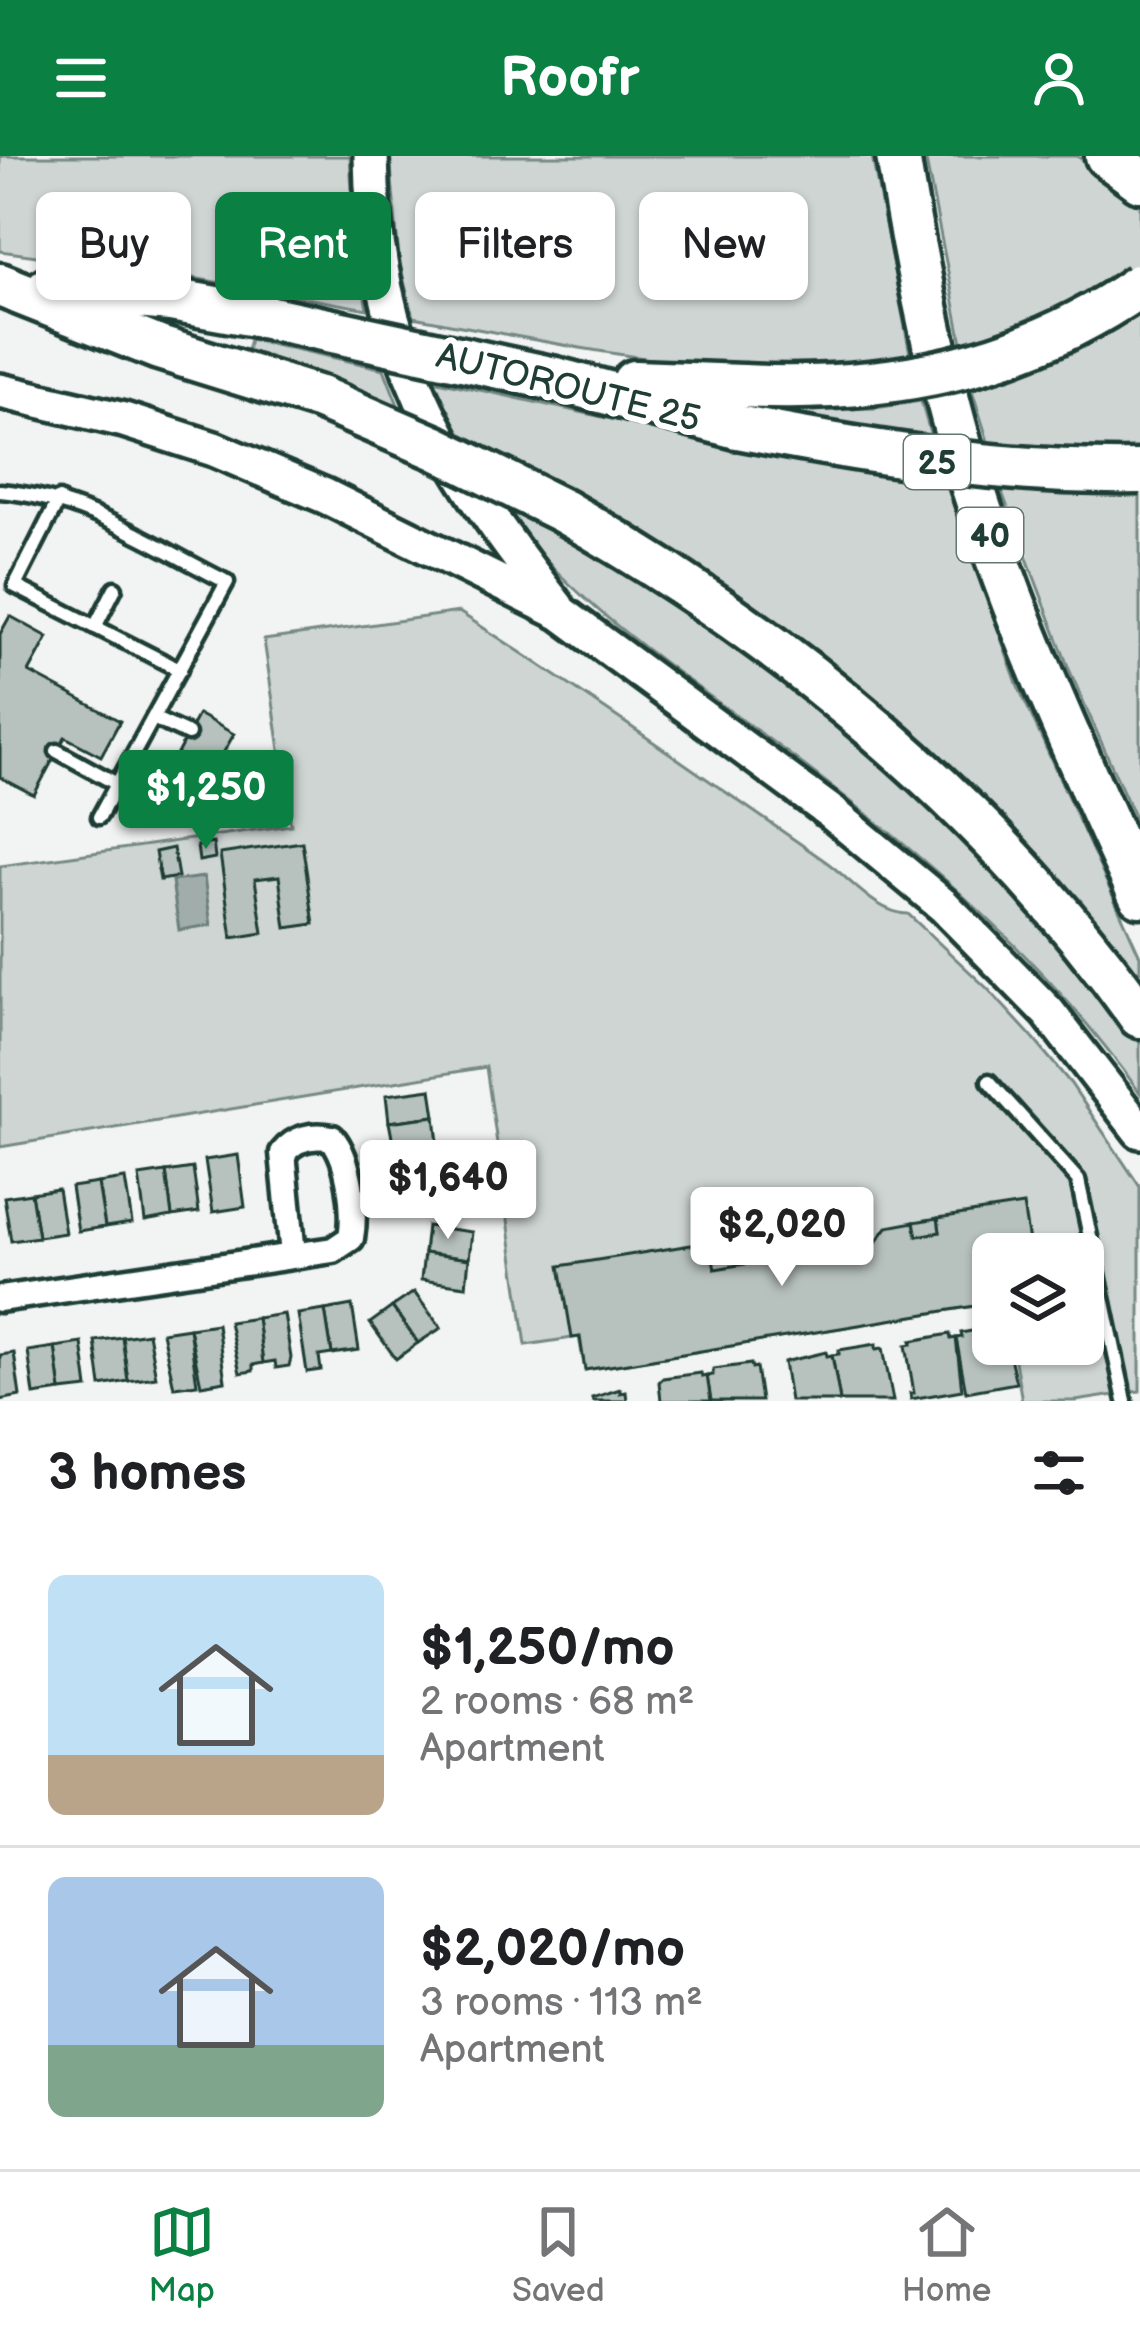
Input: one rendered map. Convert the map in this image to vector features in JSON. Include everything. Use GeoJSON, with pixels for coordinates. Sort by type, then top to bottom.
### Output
{"type":"FeatureCollection","features":[{"type":"Feature","properties":{"kind":"highway","name":"40"},"geometry":{"type":"LineString","coordinates":[[898,156],[921,288],[974,488],[1034,654],[1140,895]]}},
{"type":"Feature","properties":{"kind":"highway"},"geometry":{"type":"LineString","coordinates":[[1106,156],[1140,180]]}},
{"type":"Feature","properties":{"kind":"highway"},"geometry":{"type":"LineString","coordinates":[[0,285],[159,348],[320,398],[436,448],[562,511],[739,625],[885,739],[1039,891],[1140,1016]]}},
{"type":"Feature","properties":{"kind":"highway","name":"AUTOROUTE 25"},"geometry":{"type":"LineString","coordinates":[[0,285],[171,300],[272,318],[555,379],[737,427],[878,454],[1023,470],[1140,472]]}},
{"type":"Feature","properties":{"kind":"highway"},"geometry":{"type":"LineString","coordinates":[[555,379],[795,388],[908,381],[1033,345],[1140,285]]}},
{"type":"Feature","properties":{"kind":"main road"},"geometry":{"type":"LineString","coordinates":[[371,156],[380,266],[413,382],[445,451],[477,502],[561,613]]}},
{"type":"Feature","properties":{"kind":"main road"},"geometry":{"type":"LineString","coordinates":[[0,392],[104,415],[201,444],[325,496],[561,613],[848,825],[944,907],[1048,1012],[1140,1131]]}},
{"type":"Feature","properties":{"kind":"street"},"geometry":{"type":"LineString","coordinates":[[0,1299],[333,1250],[351,1238],[345,1163],[332,1138],[296,1140],[283,1153],[292,1255]]}},
{"type":"Feature","properties":{"kind":"lane"},"geometry":{"type":"LineString","coordinates":[[0,491],[59,499],[227,582],[99,817]]}},
{"type":"Feature","properties":{"kind":"lane"},"geometry":{"type":"LineString","coordinates":[[59,499],[15,586],[180,670]]}},
{"type":"Feature","properties":{"kind":"lane"},"geometry":{"type":"LineString","coordinates":[[95,627],[115,588]]}},
{"type":"Feature","properties":{"kind":"lane"},"geometry":{"type":"LineString","coordinates":[[155,719],[188,734]]}},
{"type":"Feature","properties":{"kind":"lane"},"geometry":{"type":"LineString","coordinates":[[57,752],[117,784]]}},
{"type":"Feature","properties":{"kind":"lane"},"geometry":{"type":"LineString","coordinates":[[988,1081],[1078,1180],[1125,1401]]}},
{"type":"Feature","properties":{"kind":"shaded area"},"geometry":{"type":"Polygon","coordinates":[[[0,156],[350,156],[352,192],[215,192],[215,282],[191,278],[191,192],[36,192],[36,256],[0,251],[0,156]]]}},
{"type":"Feature","properties":{"kind":"shaded area"},"geometry":{"type":"Polygon","coordinates":[[[390,156],[872,156],[912,364],[788,371],[725,367],[598,351],[413,317],[399,260],[390,156]]]}},
{"type":"Feature","properties":{"kind":"shaded area"},"geometry":{"type":"Polygon","coordinates":[[[925,156],[1077,156],[1140,199],[1140,267],[1095,298],[964,353],[925,156]]]}},
{"type":"Feature","properties":{"kind":"shaded area"},"geometry":{"type":"Polygon","coordinates":[[[317,300],[365,300],[367,309],[317,300]]]}},
{"type":"Feature","properties":{"kind":"shaded area"},"geometry":{"type":"Polygon","coordinates":[[[1140,313],[1140,455],[990,448],[972,390],[1074,352],[1140,313]]]}},
{"type":"Feature","properties":{"kind":"shaded area"},"geometry":{"type":"Polygon","coordinates":[[[250,339],[384,369],[400,410],[246,355],[250,339]]]}},
{"type":"Feature","properties":{"kind":"shaded area"},"geometry":{"type":"Polygon","coordinates":[[[429,379],[804,461],[945,481],[1018,686],[1140,956],[1140,982],[573,494],[460,438],[429,379]]]}},
{"type":"Feature","properties":{"kind":"shaded area"},"geometry":{"type":"Polygon","coordinates":[[[921,401],[933,443],[770,411],[875,408],[921,401]]]}},
{"type":"Feature","properties":{"kind":"shaded area"},"geometry":{"type":"Polygon","coordinates":[[[1000,487],[1140,492],[1140,830],[1069,669],[1000,487]]]}},
{"type":"Feature","properties":{"kind":"shaded area"},"geometry":{"type":"Polygon","coordinates":[[[492,495],[632,572],[830,713],[993,863],[1140,1043],[1140,1093],[1063,996],[977,909],[835,789],[591,604],[522,534],[492,495]]]}},
{"type":"Feature","properties":{"kind":"shaded area"},"geometry":{"type":"Polygon","coordinates":[[[459,612],[825,861],[875,902],[908,914],[1032,1037],[1071,1084],[1140,1187],[1140,1391],[1076,1401],[1022,1401],[1016,1365],[1104,1365],[1104,1233],[972,1233],[972,1306],[585,1370],[579,1337],[526,1345],[486,1067],[0,1147],[0,866],[291,825],[264,640],[459,612]]]}},
{"type":"Feature","properties":{"kind":"shaded area"},"geometry":{"type":"Polygon","coordinates":[[[204,877],[211,925],[179,930],[172,881],[204,877]]]}},
{"type":"Feature","properties":{"kind":"building"},"geometry":{"type":"Polygon","coordinates":[[[10,616],[48,637],[29,672],[120,721],[101,756],[65,737],[34,795],[0,777],[0,634],[10,616]]]}},
{"type":"Feature","properties":{"kind":"building"},"geometry":{"type":"Polygon","coordinates":[[[198,714],[234,734],[212,773],[177,754],[198,714]]]}},
{"type":"Feature","properties":{"kind":"building"},"geometry":{"type":"Polygon","coordinates":[[[302,842],[314,924],[286,928],[279,876],[255,879],[263,933],[232,938],[220,854],[302,842]]]}},
{"type":"Feature","properties":{"kind":"building"},"geometry":{"type":"Polygon","coordinates":[[[213,843],[215,858],[199,861],[197,846],[213,843]]]}},
{"type":"Feature","properties":{"kind":"building"},"geometry":{"type":"Polygon","coordinates":[[[173,848],[178,877],[160,880],[155,852],[173,848]]]}},
{"type":"Feature","properties":{"kind":"building"},"geometry":{"type":"Polygon","coordinates":[[[431,1089],[435,1116],[389,1122],[386,1095],[431,1089]]]}},
{"type":"Feature","properties":{"kind":"building"},"geometry":{"type":"Polygon","coordinates":[[[435,1116],[438,1143],[394,1148],[389,1122],[435,1116]]]}},
{"type":"Feature","properties":{"kind":"building"},"geometry":{"type":"Polygon","coordinates":[[[238,1155],[245,1207],[213,1212],[205,1160],[238,1155]]]}},
{"type":"Feature","properties":{"kind":"building"},"geometry":{"type":"Polygon","coordinates":[[[440,1156],[444,1183],[399,1190],[395,1163],[440,1156]]]}},
{"type":"Feature","properties":{"kind":"building"},"geometry":{"type":"Polygon","coordinates":[[[193,1168],[199,1212],[172,1216],[166,1172],[193,1168]]]}},
{"type":"Feature","properties":{"kind":"building"},"geometry":{"type":"Polygon","coordinates":[[[166,1172],[172,1216],[145,1221],[139,1176],[166,1172]]]}},
{"type":"Feature","properties":{"kind":"building"},"geometry":{"type":"Polygon","coordinates":[[[125,1179],[132,1223],[105,1227],[98,1183],[125,1179]]]}},
{"type":"Feature","properties":{"kind":"building"},"geometry":{"type":"Polygon","coordinates":[[[98,1183],[105,1227],[78,1231],[71,1187],[98,1183]]]}},
{"type":"Feature","properties":{"kind":"building"},"geometry":{"type":"Polygon","coordinates":[[[444,1183],[448,1210],[403,1216],[399,1190],[444,1183]]]}},
{"type":"Feature","properties":{"kind":"building"},"geometry":{"type":"Polygon","coordinates":[[[58,1189],[65,1233],[38,1237],[31,1193],[58,1189]]]}},
{"type":"Feature","properties":{"kind":"building"},"geometry":{"type":"Polygon","coordinates":[[[31,1193],[38,1237],[11,1241],[4,1197],[31,1193]]]}},
{"type":"Feature","properties":{"kind":"building"},"geometry":{"type":"Polygon","coordinates":[[[1023,1205],[1028,1233],[972,1233],[972,1306],[585,1370],[580,1337],[572,1338],[560,1266],[710,1242],[715,1269],[876,1242],[887,1227],[914,1222],[917,1236],[940,1232],[938,1218],[1023,1205]]]}},
{"type":"Feature","properties":{"kind":"building"},"geometry":{"type":"Polygon","coordinates":[[[938,1218],[940,1232],[917,1236],[914,1222],[938,1218]]]}},
{"type":"Feature","properties":{"kind":"building"},"geometry":{"type":"Polygon","coordinates":[[[427,1226],[472,1232],[469,1259],[424,1253],[427,1226]]]}},
{"type":"Feature","properties":{"kind":"building"},"geometry":{"type":"Polygon","coordinates":[[[424,1253],[469,1259],[466,1286],[421,1280],[424,1253]]]}},
{"type":"Feature","properties":{"kind":"building"},"geometry":{"type":"Polygon","coordinates":[[[414,1292],[441,1328],[418,1343],[392,1307],[414,1292]]]}},
{"type":"Feature","properties":{"kind":"building"},"geometry":{"type":"Polygon","coordinates":[[[352,1305],[359,1350],[332,1354],[325,1310],[352,1305]]]}},
{"type":"Feature","properties":{"kind":"building"},"geometry":{"type":"Polygon","coordinates":[[[392,1307],[418,1343],[396,1359],[370,1323],[392,1307]]]}},
{"type":"Feature","properties":{"kind":"building"},"geometry":{"type":"Polygon","coordinates":[[[325,1310],[332,1354],[319,1356],[321,1370],[307,1372],[298,1314],[325,1310]]]}},
{"type":"Feature","properties":{"kind":"building"},"geometry":{"type":"Polygon","coordinates":[[[284,1314],[291,1358],[289,1366],[276,1368],[275,1361],[263,1363],[257,1318],[284,1314]]]}},
{"type":"Feature","properties":{"kind":"building"},"geometry":{"type":"Polygon","coordinates":[[[257,1318],[263,1363],[240,1373],[229,1322],[257,1318]]]}},
{"type":"Feature","properties":{"kind":"building"},"geometry":{"type":"Polygon","coordinates":[[[217,1324],[225,1381],[201,1385],[189,1328],[217,1324]]]}},
{"type":"Feature","properties":{"kind":"building"},"geometry":{"type":"Polygon","coordinates":[[[189,1328],[197,1384],[174,1387],[162,1332],[189,1328]]]}},
{"type":"Feature","properties":{"kind":"building"},"geometry":{"type":"Polygon","coordinates":[[[972,1331],[972,1365],[1012,1365],[1016,1383],[966,1392],[956,1338],[972,1331]]]}},
{"type":"Feature","properties":{"kind":"building"},"geometry":{"type":"Polygon","coordinates":[[[148,1333],[156,1377],[128,1381],[122,1337],[148,1333]]]}},
{"type":"Feature","properties":{"kind":"building"},"geometry":{"type":"Polygon","coordinates":[[[950,1334],[951,1339],[956,1338],[962,1390],[911,1399],[906,1345],[950,1334]]]}},
{"type":"Feature","properties":{"kind":"building"},"geometry":{"type":"Polygon","coordinates":[[[122,1337],[128,1381],[101,1386],[95,1341],[122,1337]]]}},
{"type":"Feature","properties":{"kind":"building"},"geometry":{"type":"Polygon","coordinates":[[[82,1343],[88,1388],[61,1391],[55,1347],[82,1343]]]}},
{"type":"Feature","properties":{"kind":"building"},"geometry":{"type":"Polygon","coordinates":[[[876,1344],[876,1349],[883,1348],[893,1401],[840,1401],[832,1355],[876,1344]]]}},
{"type":"Feature","properties":{"kind":"building"},"geometry":{"type":"Polygon","coordinates":[[[55,1347],[61,1391],[34,1395],[28,1351],[55,1347]]]}},
{"type":"Feature","properties":{"kind":"building"},"geometry":{"type":"Polygon","coordinates":[[[826,1352],[832,1355],[840,1401],[790,1401],[784,1362],[826,1352]]]}},
{"type":"Feature","properties":{"kind":"building"},"geometry":{"type":"Polygon","coordinates":[[[14,1353],[20,1396],[0,1400],[0,1355],[14,1353]]]}},
{"type":"Feature","properties":{"kind":"building"},"geometry":{"type":"Polygon","coordinates":[[[756,1367],[761,1401],[711,1401],[707,1376],[713,1375],[713,1369],[756,1367]]]}},
{"type":"Feature","properties":{"kind":"building"},"geometry":{"type":"Polygon","coordinates":[[[707,1376],[711,1401],[661,1401],[659,1382],[663,1378],[707,1376]]]}},
{"type":"Feature","properties":{"kind":"building"},"geometry":{"type":"Polygon","coordinates":[[[620,1389],[626,1392],[627,1401],[593,1401],[592,1398],[620,1389]]]}}]}
